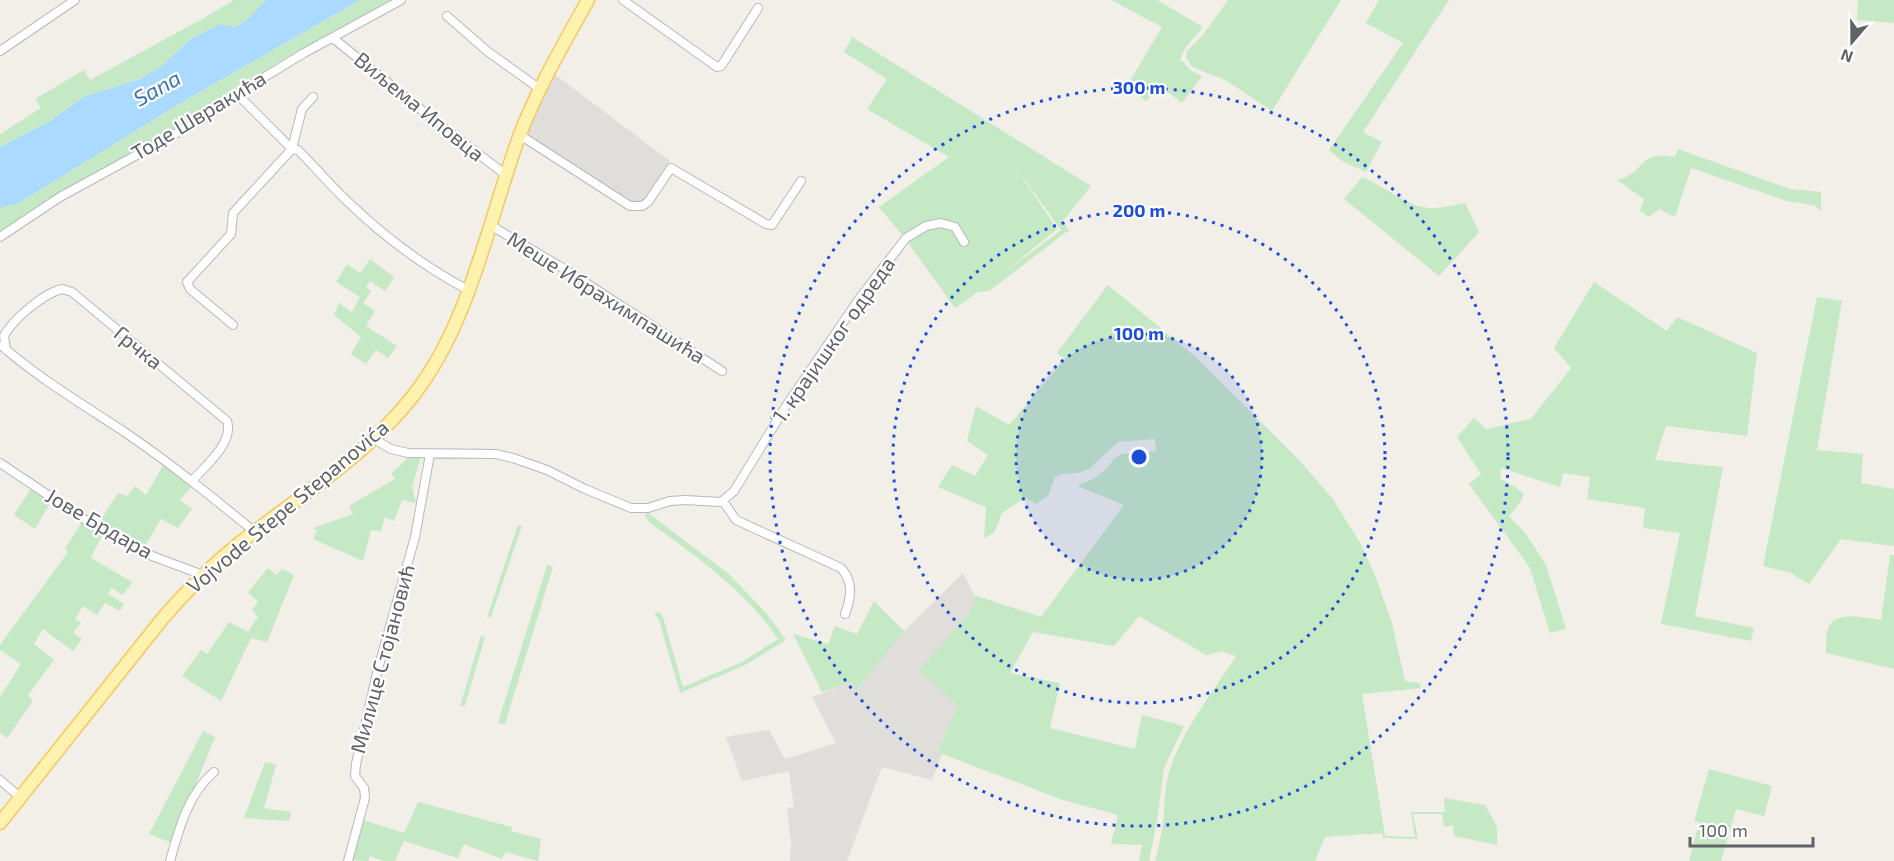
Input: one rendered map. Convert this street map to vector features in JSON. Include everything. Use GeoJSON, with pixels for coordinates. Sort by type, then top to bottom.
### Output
{"type":"FeatureCollection","features":[{"type":"Feature","properties":{"kind":"main road","name":"Vojvode Stepe Stepanovića"},"geometry":{"type":"LineString","coordinates":[[0,824],[190,587],[255,532],[332,475],[374,439],[413,396],[450,333],[468,290],[520,135],[540,89],[588,0]]}},
{"type":"Feature","properties":{"kind":"street"},"geometry":{"type":"LineString","coordinates":[[0,51],[75,0]]}},
{"type":"Feature","properties":{"kind":"street","name":"Тоде Швракића"},"geometry":{"type":"LineString","coordinates":[[0,237],[60,197],[206,117],[304,53],[401,0]]}},
{"type":"Feature","properties":{"kind":"street"},"geometry":{"type":"LineString","coordinates":[[622,0],[717,67],[721,66],[758,8]]}},
{"type":"Feature","properties":{"kind":"street"},"geometry":{"type":"LineString","coordinates":[[447,16],[487,51],[540,89]]}},
{"type":"Feature","properties":{"kind":"street","name":"Виљема Иповца"},"geometry":{"type":"LineString","coordinates":[[333,38],[506,175]]}},
{"type":"Feature","properties":{"kind":"street"},"geometry":{"type":"LineString","coordinates":[[238,94],[292,149],[298,150],[372,225],[432,269],[468,290]]}},
{"type":"Feature","properties":{"kind":"street"},"geometry":{"type":"LineString","coordinates":[[233,325],[190,289],[188,282],[231,234],[233,213],[292,149],[302,109],[313,97]]}},
{"type":"Feature","properties":{"kind":"street"},"geometry":{"type":"LineString","coordinates":[[520,135],[610,195],[636,207],[648,202],[671,168],[771,225],[801,181]]}},
{"type":"Feature","properties":{"kind":"street","name":"1. крајишког одреда"},"geometry":{"type":"LineString","coordinates":[[723,501],[735,491],[786,406],[859,299],[906,238],[926,226],[941,223],[955,226],[964,242]]}},
{"type":"Feature","properties":{"kind":"street","name":"Меше Ибрахимпашића"},"geometry":{"type":"LineString","coordinates":[[490,225],[566,270],[722,370]]}},
{"type":"Feature","properties":{"kind":"street","name":"Грчка"},"geometry":{"type":"LineString","coordinates":[[3,347],[7,331],[30,308],[54,290],[62,289],[72,292],[226,421],[228,434],[224,444],[192,482]]}},
{"type":"Feature","properties":{"kind":"street"},"geometry":{"type":"LineString","coordinates":[[3,347],[53,386],[124,432],[255,532]]}},
{"type":"Feature","properties":{"kind":"street"},"geometry":{"type":"LineString","coordinates":[[374,439],[391,449],[430,454],[496,454],[513,458],[547,470],[602,496],[640,509],[685,500],[716,503],[723,501],[735,520],[841,568],[846,573],[851,589],[845,614]]}},
{"type":"Feature","properties":{"kind":"street","name":"Милице Стојановић"},"geometry":{"type":"LineString","coordinates":[[348,861],[365,798],[364,788],[355,776],[356,764],[378,669],[415,537],[430,454]]}},
{"type":"Feature","properties":{"kind":"street","name":"Јове Брдара"},"geometry":{"type":"LineString","coordinates":[[0,463],[99,529],[142,551],[203,575]]}},
{"type":"Feature","properties":{"kind":"street"},"geometry":{"type":"LineString","coordinates":[[170,861],[181,823],[198,787],[214,772]]}},
{"type":"Feature","properties":{"kind":"street"},"geometry":{"type":"LineString","coordinates":[[0,780],[20,797]]}},
{"type":"Feature","properties":{"kind":"shaded area"},"geometry":{"type":"Polygon","coordinates":[[[553,73],[670,161],[645,203],[633,205],[525,134],[553,73]]]}},
{"type":"Feature","properties":{"kind":"shaded area"},"geometry":{"type":"Polygon","coordinates":[[[963,573],[975,602],[967,616],[958,705],[937,751],[942,754],[932,780],[882,767],[847,861],[790,861],[791,843],[787,808],[794,807],[789,771],[742,781],[726,737],[769,730],[785,759],[836,743],[812,697],[853,682],[856,689],[904,631],[963,573]]]}},
{"type":"Feature","properties":{"kind":"green space"},"geometry":{"type":"Polygon","coordinates":[[[234,0],[266,0],[249,18],[235,27],[220,24],[189,40],[162,66],[138,80],[85,96],[50,121],[0,147],[0,134],[41,108],[35,99],[84,70],[90,80],[234,0]]]}},
{"type":"Feature","properties":{"kind":"green space"},"geometry":{"type":"Polygon","coordinates":[[[360,0],[390,0],[362,18],[287,57],[235,88],[220,102],[139,150],[43,202],[0,231],[0,208],[22,201],[179,104],[360,0]]]}},
{"type":"Feature","properties":{"kind":"green space"},"geometry":{"type":"Polygon","coordinates":[[[1111,0],[1157,0],[1203,27],[1181,56],[1180,61],[1183,61],[1190,70],[1202,76],[1182,103],[1160,86],[1146,101],[1127,86],[1162,27],[1111,0]]]}},
{"type":"Feature","properties":{"kind":"green space"},"geometry":{"type":"Polygon","coordinates":[[[1228,0],[1341,0],[1272,111],[1227,81],[1192,67],[1186,57],[1187,51],[1202,36],[1228,0]]]}},
{"type":"Feature","properties":{"kind":"green space"},"geometry":{"type":"Polygon","coordinates":[[[1379,0],[1449,0],[1363,132],[1382,142],[1366,172],[1342,161],[1329,150],[1403,43],[1366,23],[1379,0]]]}},
{"type":"Feature","properties":{"kind":"green space"},"geometry":{"type":"Polygon","coordinates":[[[1856,0],[1894,0],[1894,23],[1857,20],[1858,1],[1856,0]]]}},
{"type":"Feature","properties":{"kind":"green space"},"geometry":{"type":"Polygon","coordinates":[[[852,37],[1091,186],[1063,221],[1069,230],[989,291],[978,292],[955,308],[904,237],[879,207],[949,157],[867,109],[887,79],[844,52],[852,37]],[[1012,162],[1057,229],[1004,273],[1061,230],[1012,162]]]}},
{"type":"Feature","properties":{"kind":"green space"},"geometry":{"type":"Polygon","coordinates":[[[1678,149],[1790,189],[1821,192],[1821,211],[1814,205],[1787,201],[1691,168],[1675,217],[1659,209],[1649,217],[1640,211],[1644,199],[1617,180],[1633,173],[1647,160],[1654,157],[1675,157],[1678,149]]]}},
{"type":"Feature","properties":{"kind":"green space"},"geometry":{"type":"Polygon","coordinates":[[[1362,177],[1418,206],[1436,208],[1465,203],[1479,232],[1439,276],[1344,199],[1362,177]]]}},
{"type":"Feature","properties":{"kind":"green space"},"geometry":{"type":"Polygon","coordinates":[[[370,259],[394,277],[385,291],[370,281],[366,287],[371,291],[363,303],[375,311],[366,326],[397,346],[388,358],[376,350],[366,364],[351,354],[361,337],[334,315],[339,303],[352,312],[360,297],[336,282],[347,264],[360,273],[370,259]]]}},
{"type":"Feature","properties":{"kind":"green space"},"geometry":{"type":"Polygon","coordinates":[[[1594,282],[1667,331],[1677,317],[1757,353],[1747,436],[1666,426],[1655,460],[1723,467],[1695,616],[1754,628],[1751,641],[1661,624],[1680,533],[1643,528],[1645,508],[1587,499],[1590,477],[1563,473],[1560,487],[1501,468],[1500,478],[1524,493],[1521,501],[1509,516],[1526,534],[1546,565],[1566,629],[1550,633],[1530,568],[1469,484],[1481,474],[1457,437],[1474,418],[1486,429],[1531,419],[1571,368],[1554,348],[1594,282]]]}},
{"type":"Feature","properties":{"kind":"green space"},"geometry":{"type":"Polygon","coordinates":[[[1108,285],[1197,358],[1299,460],[1332,498],[1362,546],[1392,623],[1405,681],[1420,683],[1421,688],[1362,694],[1385,836],[1415,837],[1411,812],[1445,812],[1444,798],[1485,805],[1497,827],[1497,845],[1454,836],[1453,825],[1444,827],[1442,814],[1413,814],[1418,839],[1383,838],[1382,833],[1325,837],[1315,861],[1155,861],[1163,824],[1170,769],[1191,725],[1236,656],[1221,651],[1206,655],[1139,616],[1114,646],[1033,632],[1010,673],[1060,683],[1050,728],[1135,749],[1142,715],[1184,726],[1164,768],[1149,861],[1139,861],[1142,845],[1111,844],[1118,815],[1063,800],[937,752],[958,705],[919,671],[967,616],[975,602],[974,595],[1041,617],[1124,505],[1077,486],[1095,478],[1121,454],[1156,451],[1155,439],[1118,442],[1089,469],[1055,477],[1048,496],[1036,504],[1025,498],[1002,513],[994,533],[984,538],[986,507],[938,487],[952,465],[975,476],[988,455],[967,441],[976,406],[1009,425],[1065,359],[1057,353],[1108,285]]]}},
{"type":"Feature","properties":{"kind":"green space"},"geometry":{"type":"Polygon","coordinates":[[[1817,297],[1842,301],[1817,450],[1863,454],[1861,483],[1894,489],[1894,546],[1841,539],[1809,584],[1791,573],[1763,566],[1817,297]]]}},
{"type":"Feature","properties":{"kind":"green space"},"geometry":{"type":"Polygon","coordinates":[[[413,453],[418,455],[420,460],[412,487],[416,503],[402,500],[394,521],[385,517],[381,531],[371,530],[363,561],[313,539],[317,530],[313,528],[353,514],[349,506],[395,479],[391,474],[413,453]]]}},
{"type":"Feature","properties":{"kind":"green space"},"geometry":{"type":"Polygon","coordinates":[[[164,464],[192,486],[180,500],[192,509],[178,528],[161,519],[143,549],[103,533],[91,558],[132,582],[123,595],[112,588],[108,594],[124,604],[120,611],[105,603],[97,615],[83,606],[75,619],[81,623],[73,633],[82,639],[73,651],[43,629],[34,644],[54,660],[28,695],[33,701],[7,738],[0,733],[0,697],[21,664],[0,650],[0,645],[68,552],[65,549],[84,518],[97,526],[118,493],[128,496],[135,486],[146,495],[164,464]]]}},
{"type":"Feature","properties":{"kind":"green space"},"geometry":{"type":"Polygon","coordinates":[[[32,487],[52,500],[35,529],[14,515],[32,487]]]}},
{"type":"Feature","properties":{"kind":"green space"},"geometry":{"type":"Polygon","coordinates":[[[647,512],[730,575],[766,613],[786,640],[745,665],[680,693],[659,620],[654,613],[659,612],[663,617],[683,687],[742,662],[778,639],[765,621],[735,589],[702,561],[649,522],[645,515],[647,512]]]}},
{"type":"Feature","properties":{"kind":"green space"},"geometry":{"type":"Polygon","coordinates":[[[518,525],[522,526],[491,617],[487,617],[518,525]]]}},
{"type":"Feature","properties":{"kind":"green space"},"geometry":{"type":"Polygon","coordinates":[[[1890,555],[1894,555],[1894,669],[1826,653],[1828,629],[1837,619],[1851,617],[1881,620],[1890,555]]]}},
{"type":"Feature","properties":{"kind":"green space"},"geometry":{"type":"Polygon","coordinates":[[[547,565],[553,567],[505,724],[498,723],[547,565]]]}},
{"type":"Feature","properties":{"kind":"green space"},"geometry":{"type":"Polygon","coordinates":[[[268,568],[276,575],[282,569],[294,575],[267,642],[251,638],[221,701],[182,676],[201,650],[207,654],[229,622],[248,632],[258,617],[252,610],[258,602],[248,592],[268,568]]]}},
{"type":"Feature","properties":{"kind":"green space"},"geometry":{"type":"Polygon","coordinates":[[[874,601],[904,631],[856,690],[853,682],[822,692],[793,634],[828,644],[835,626],[857,634],[874,601]]]}},
{"type":"Feature","properties":{"kind":"green space"},"geometry":{"type":"Polygon","coordinates":[[[481,636],[485,637],[465,706],[460,706],[481,636]]]}},
{"type":"Feature","properties":{"kind":"green space"},"geometry":{"type":"Polygon","coordinates":[[[203,731],[215,737],[172,843],[149,834],[203,731]]]}},
{"type":"Feature","properties":{"kind":"green space"},"geometry":{"type":"Polygon","coordinates":[[[265,762],[276,765],[264,808],[291,812],[289,821],[244,818],[265,762]]]}},
{"type":"Feature","properties":{"kind":"green space"},"geometry":{"type":"Polygon","coordinates":[[[1709,769],[1772,786],[1764,816],[1736,809],[1721,861],[1689,861],[1699,822],[1694,821],[1709,769]]]}},
{"type":"Feature","properties":{"kind":"green space"},"geometry":{"type":"Polygon","coordinates":[[[418,802],[512,827],[511,831],[541,839],[538,861],[505,852],[502,859],[464,844],[458,858],[404,841],[395,861],[383,861],[370,856],[368,861],[350,860],[363,820],[404,833],[418,802]]]}},
{"type":"Feature","properties":{"kind":"water","name":"Sana"},"geometry":{"type":"Polygon","coordinates":[[[266,0],[360,0],[179,104],[19,203],[0,208],[0,147],[50,121],[85,96],[138,80],[162,66],[189,40],[220,24],[235,27],[249,18],[266,0]]]}}]}
